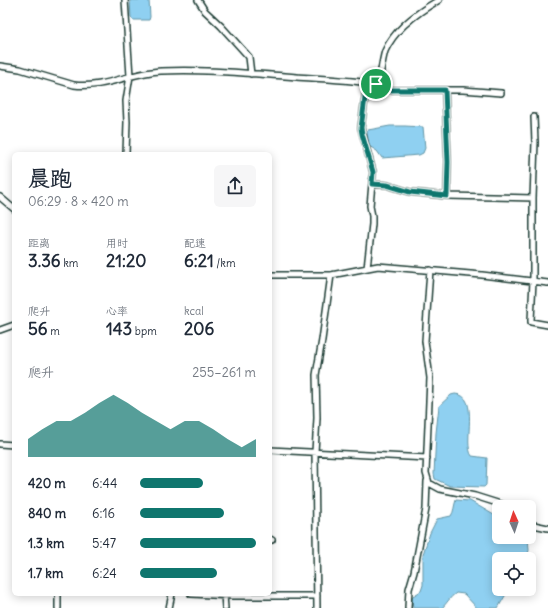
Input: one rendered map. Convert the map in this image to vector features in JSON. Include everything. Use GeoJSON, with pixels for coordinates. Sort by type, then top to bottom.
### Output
{"type":"FeatureCollection","features":[{"type":"Feature","properties":{"kind":"street"},"geometry":{"type":"LineString","coordinates":[[125,0],[130,76],[126,101],[126,152]]}},
{"type":"Feature","properties":{"kind":"street"},"geometry":{"type":"LineString","coordinates":[[198,0],[205,12],[221,26],[248,57],[251,74]]}},
{"type":"Feature","properties":{"kind":"street"},"geometry":{"type":"LineString","coordinates":[[376,84],[379,82],[385,53],[396,32],[439,0]]}},
{"type":"Feature","properties":{"kind":"street"},"geometry":{"type":"LineString","coordinates":[[0,66],[20,69],[82,86],[100,84],[130,76],[161,71],[251,74],[367,83],[376,84],[379,88],[386,90],[463,90],[501,93]]}},
{"type":"Feature","properties":{"kind":"street"},"geometry":{"type":"LineString","coordinates":[[367,83],[361,128],[373,172],[370,206],[372,224],[367,268]]}},
{"type":"Feature","properties":{"kind":"street"},"geometry":{"type":"LineString","coordinates":[[445,90],[448,155],[447,196]]}},
{"type":"Feature","properties":{"kind":"street"},"geometry":{"type":"LineString","coordinates":[[534,117],[533,281],[530,317],[531,322],[548,325]]}},
{"type":"Feature","properties":{"kind":"street"},"geometry":{"type":"LineString","coordinates":[[372,184],[387,185],[410,192],[447,196],[533,198]]}},
{"type":"Feature","properties":{"kind":"street"},"geometry":{"type":"LineString","coordinates":[[0,197],[12,207]]}},
{"type":"Feature","properties":{"kind":"street"},"geometry":{"type":"LineString","coordinates":[[272,276],[331,275],[378,266],[548,283]]}},
{"type":"Feature","properties":{"kind":"street"},"geometry":{"type":"LineString","coordinates":[[408,608],[409,588],[414,572],[426,509],[430,378],[425,342],[430,270]]}},
{"type":"Feature","properties":{"kind":"street"},"geometry":{"type":"LineString","coordinates":[[317,608],[315,452],[317,418],[316,375],[331,275]]}},
{"type":"Feature","properties":{"kind":"street"},"geometry":{"type":"LineString","coordinates":[[0,330],[12,326]]}},
{"type":"Feature","properties":{"kind":"street"},"geometry":{"type":"LineString","coordinates":[[0,444],[12,445]]}},
{"type":"Feature","properties":{"kind":"street"},"geometry":{"type":"LineString","coordinates":[[272,450],[427,458]]}},
{"type":"Feature","properties":{"kind":"street"},"geometry":{"type":"LineString","coordinates":[[427,480],[440,490],[475,496],[492,501]]}},
{"type":"Feature","properties":{"kind":"street"},"geometry":{"type":"LineString","coordinates":[[536,525],[548,528]]}},
{"type":"Feature","properties":{"kind":"street"},"geometry":{"type":"LineString","coordinates":[[58,596],[58,608]]}},
{"type":"Feature","properties":{"kind":"street"},"geometry":{"type":"LineString","coordinates":[[169,608],[172,596]]}},
{"type":"Feature","properties":{"kind":"street"},"geometry":{"type":"LineString","coordinates":[[224,596],[225,608]]}},
{"type":"Feature","properties":{"kind":"street"},"geometry":{"type":"LineString","coordinates":[[272,596],[317,596]]}},
{"type":"Feature","properties":{"kind":"water"},"geometry":{"type":"Polygon","coordinates":[[[130,0],[149,0],[149,20],[133,20],[131,17],[130,0]]]}},
{"type":"Feature","properties":{"kind":"water"},"geometry":{"type":"Polygon","coordinates":[[[390,126],[423,127],[425,148],[423,153],[419,155],[382,158],[377,151],[369,146],[367,132],[368,130],[390,126]]]}},
{"type":"Feature","properties":{"kind":"water"},"geometry":{"type":"Polygon","coordinates":[[[455,394],[463,396],[467,402],[470,420],[469,450],[472,456],[487,458],[486,485],[484,487],[450,486],[435,479],[436,433],[439,406],[451,395],[455,394]]]}},
{"type":"Feature","properties":{"kind":"water"},"geometry":{"type":"Polygon","coordinates":[[[456,500],[470,501],[492,514],[492,544],[529,544],[528,552],[492,552],[492,596],[505,596],[498,608],[477,608],[464,594],[456,593],[442,608],[413,608],[412,598],[421,591],[423,585],[423,554],[430,533],[437,519],[451,516],[456,500]]]}},
{"type":"Feature","properties":{"kind":"route"},"geometry":{"type":"LineString","coordinates":[[367,83],[376,84],[379,88],[386,90],[445,90],[448,162],[447,196],[410,192],[387,185],[372,184],[373,172],[361,128],[367,83]]}}]}
